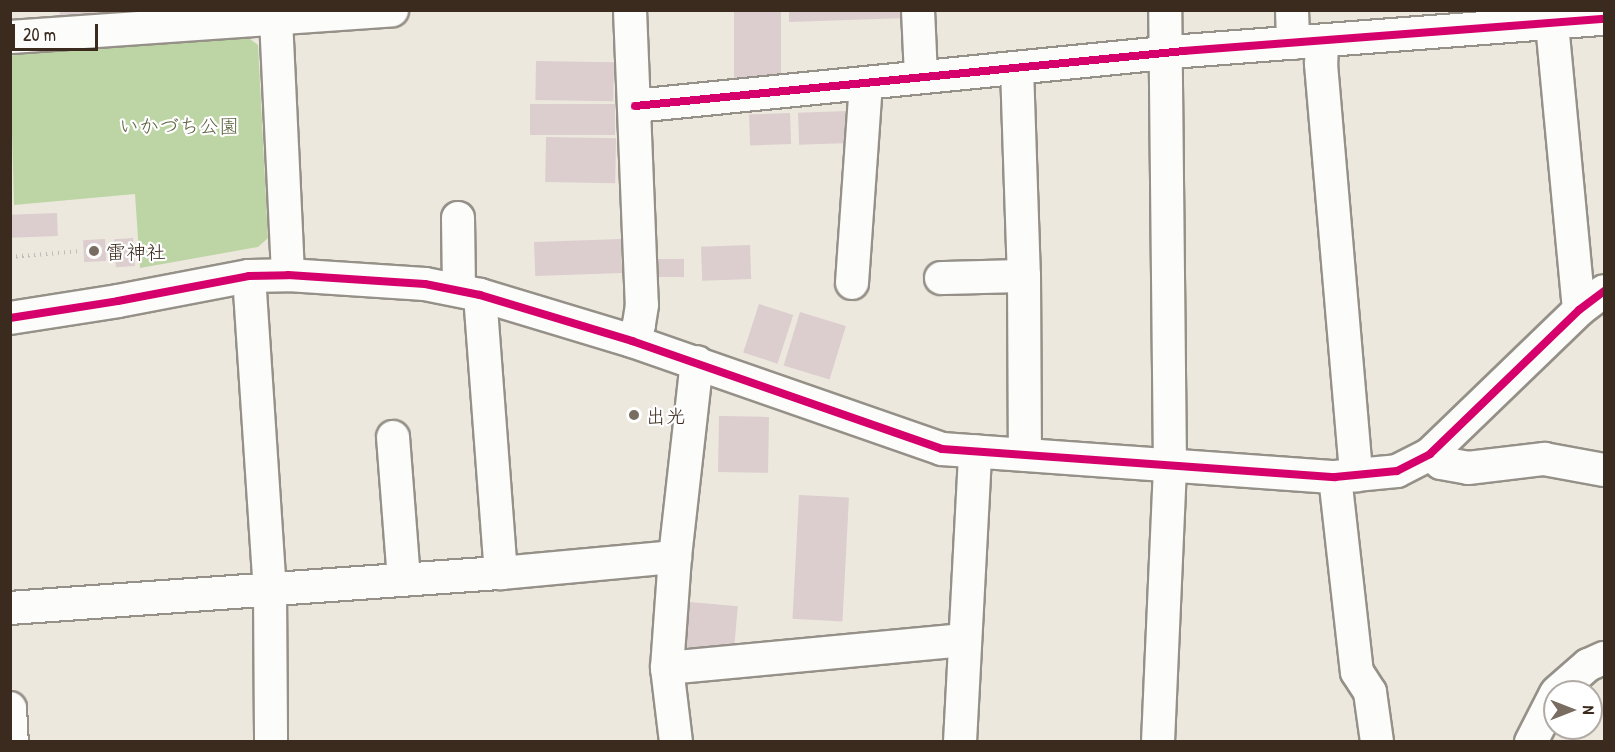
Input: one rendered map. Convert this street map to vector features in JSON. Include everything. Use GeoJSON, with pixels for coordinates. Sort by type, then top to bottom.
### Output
{"type":"FeatureCollection","features":[{"type":"Feature","properties":{"kind":"street"},"geometry":{"type":"LineString","coordinates":[[10,37],[276,19],[321,13],[392,10]]}},
{"type":"Feature","properties":{"kind":"street"},"geometry":{"type":"LineString","coordinates":[[630,10],[642,305],[639,325],[632,341]]}},
{"type":"Feature","properties":{"kind":"street"},"geometry":{"type":"LineString","coordinates":[[918,10],[921,77]]}},
{"type":"Feature","properties":{"kind":"street"},"geometry":{"type":"LineString","coordinates":[[1158,741],[1170,466],[1166,10]]}},
{"type":"Feature","properties":{"kind":"street"},"geometry":{"type":"LineString","coordinates":[[1292,10],[1321,64],[1357,672],[1370,692],[1377,741]]}},
{"type":"Feature","properties":{"kind":"street"},"geometry":{"type":"LineString","coordinates":[[276,19],[288,275]]}},
{"type":"Feature","properties":{"kind":"street"},"geometry":{"type":"LineString","coordinates":[[635,106],[1166,52],[1308,42],[1470,19],[1552,24],[1605,19]]}},
{"type":"Feature","properties":{"kind":"street"},"geometry":{"type":"LineString","coordinates":[[1552,24],[1579,310]]}},
{"type":"Feature","properties":{"kind":"street"},"geometry":{"type":"LineString","coordinates":[[1017,68],[1024,276],[1025,455]]}},
{"type":"Feature","properties":{"kind":"street"},"geometry":{"type":"LineString","coordinates":[[852,283],[866,84]]}},
{"type":"Feature","properties":{"kind":"street"},"geometry":{"type":"LineString","coordinates":[[458,218],[469,292],[501,573]]}},
{"type":"Feature","properties":{"kind":"street"},"geometry":{"type":"LineString","coordinates":[[10,318],[118,301],[249,276],[288,275],[425,284],[469,292],[632,341],[942,449],[1345,476],[1396,471],[1430,454],[1579,310],[1605,291]]}},
{"type":"Feature","properties":{"kind":"street"},"geometry":{"type":"LineString","coordinates":[[249,276],[270,591],[271,741]]}},
{"type":"Feature","properties":{"kind":"street"},"geometry":{"type":"LineString","coordinates":[[941,278],[1024,276]]}},
{"type":"Feature","properties":{"kind":"street"},"geometry":{"type":"LineString","coordinates":[[676,741],[667,668],[675,557],[697,362]]}},
{"type":"Feature","properties":{"kind":"street"},"geometry":{"type":"LineString","coordinates":[[393,436],[404,580]]}},
{"type":"Feature","properties":{"kind":"street"},"geometry":{"type":"LineString","coordinates":[[960,741],[975,451]]}},
{"type":"Feature","properties":{"kind":"street"},"geometry":{"type":"LineString","coordinates":[[1430,454],[1441,463],[1468,468],[1544,459],[1605,470]]}},
{"type":"Feature","properties":{"kind":"street"},"geometry":{"type":"LineString","coordinates":[[10,608],[270,591],[675,557]]}},
{"type":"Feature","properties":{"kind":"street"},"geometry":{"type":"LineString","coordinates":[[667,668],[964,640]]}},
{"type":"Feature","properties":{"kind":"street"},"geometry":{"type":"LineString","coordinates":[[1571,680],[1588,665],[1605,658]]}},
{"type":"Feature","properties":{"kind":"street"},"geometry":{"type":"LineString","coordinates":[[10,708],[12,741]]}},
{"type":"Feature","properties":{"kind":"street"},"geometry":{"type":"LineString","coordinates":[[1531,741],[1543,718]]}},
{"type":"Feature","properties":{"kind":"path"},"geometry":{"type":"LineString","coordinates":[[10,257],[81,251]]}},
{"type":"Feature","properties":{"kind":"green space","name":"いかづち公園"},"geometry":{"type":"Polygon","coordinates":[[[246,36],[258,45],[268,238],[258,247],[140,268],[135,194],[14,205],[10,60],[15,52],[246,36]]]}},
{"type":"Feature","properties":{"kind":"building"},"geometry":{"type":"Polygon","coordinates":[[[59,10],[95,10],[96,13],[60,16],[59,10]]]}},
{"type":"Feature","properties":{"kind":"building"},"geometry":{"type":"Polygon","coordinates":[[[734,10],[781,10],[781,81],[734,81],[734,10]]]}},
{"type":"Feature","properties":{"kind":"building"},"geometry":{"type":"Polygon","coordinates":[[[789,10],[906,10],[906,18],[789,22],[789,10]]]}},
{"type":"Feature","properties":{"kind":"building"},"geometry":{"type":"Polygon","coordinates":[[[536,61],[614,62],[613,101],[535,100],[536,61]]]}},
{"type":"Feature","properties":{"kind":"building"},"geometry":{"type":"Polygon","coordinates":[[[530,104],[615,104],[615,135],[530,135],[530,104]]]}},
{"type":"Feature","properties":{"kind":"building"},"geometry":{"type":"Polygon","coordinates":[[[848,111],[849,143],[799,145],[798,113],[848,111]]]}},
{"type":"Feature","properties":{"kind":"building"},"geometry":{"type":"Polygon","coordinates":[[[790,113],[791,144],[750,145],[749,114],[790,113]]]}},
{"type":"Feature","properties":{"kind":"building"},"geometry":{"type":"Polygon","coordinates":[[[546,137],[616,138],[615,183],[545,182],[546,137]]]}},
{"type":"Feature","properties":{"kind":"building"},"geometry":{"type":"Polygon","coordinates":[[[57,213],[58,236],[11,238],[10,215],[57,213]]]}},
{"type":"Feature","properties":{"kind":"building"},"geometry":{"type":"Polygon","coordinates":[[[133,238],[135,266],[116,267],[114,239],[133,238]]]}},
{"type":"Feature","properties":{"kind":"building"},"geometry":{"type":"Polygon","coordinates":[[[105,239],[106,261],[84,262],[83,240],[105,239]]]}},
{"type":"Feature","properties":{"kind":"building"},"geometry":{"type":"Polygon","coordinates":[[[621,239],[622,273],[535,276],[534,242],[621,239]]]}},
{"type":"Feature","properties":{"kind":"building"},"geometry":{"type":"Polygon","coordinates":[[[750,245],[751,279],[702,281],[701,247],[750,245]]]}},
{"type":"Feature","properties":{"kind":"building"},"geometry":{"type":"Polygon","coordinates":[[[657,259],[684,259],[684,277],[657,277],[657,259]]]}},
{"type":"Feature","properties":{"kind":"building"},"geometry":{"type":"Polygon","coordinates":[[[759,304],[793,315],[777,364],[743,353],[759,304]]]}},
{"type":"Feature","properties":{"kind":"building"},"geometry":{"type":"Polygon","coordinates":[[[800,312],[846,326],[830,380],[784,366],[800,312]]]}},
{"type":"Feature","properties":{"kind":"building"},"geometry":{"type":"Polygon","coordinates":[[[719,416],[769,417],[768,473],[718,472],[719,416]]]}},
{"type":"Feature","properties":{"kind":"building"},"geometry":{"type":"Polygon","coordinates":[[[799,495],[849,498],[842,621],[793,619],[799,495]]]}},
{"type":"Feature","properties":{"kind":"building"},"geometry":{"type":"Polygon","coordinates":[[[690,602],[738,606],[734,651],[686,647],[690,602]]]}},
{"type":"Feature","properties":{"kind":"cycle path"},"geometry":{"type":"LineString","coordinates":[[635,106],[1184,51],[1604,19]]}},
{"type":"Feature","properties":{"kind":"cycle path"},"geometry":{"type":"LineString","coordinates":[[10,318],[118,301],[249,276],[288,275],[425,284],[480,295],[632,341],[942,449],[1335,477],[1397,471],[1430,454],[1579,310],[1604,291]]}},
{"type":"Feature","properties":{"kind":"place","name":"雷神社"},"geometry":{"type":"Point","coordinates":[94,251]}},
{"type":"Feature","properties":{"kind":"place","name":"出光"},"geometry":{"type":"Point","coordinates":[634,415]}}]}
